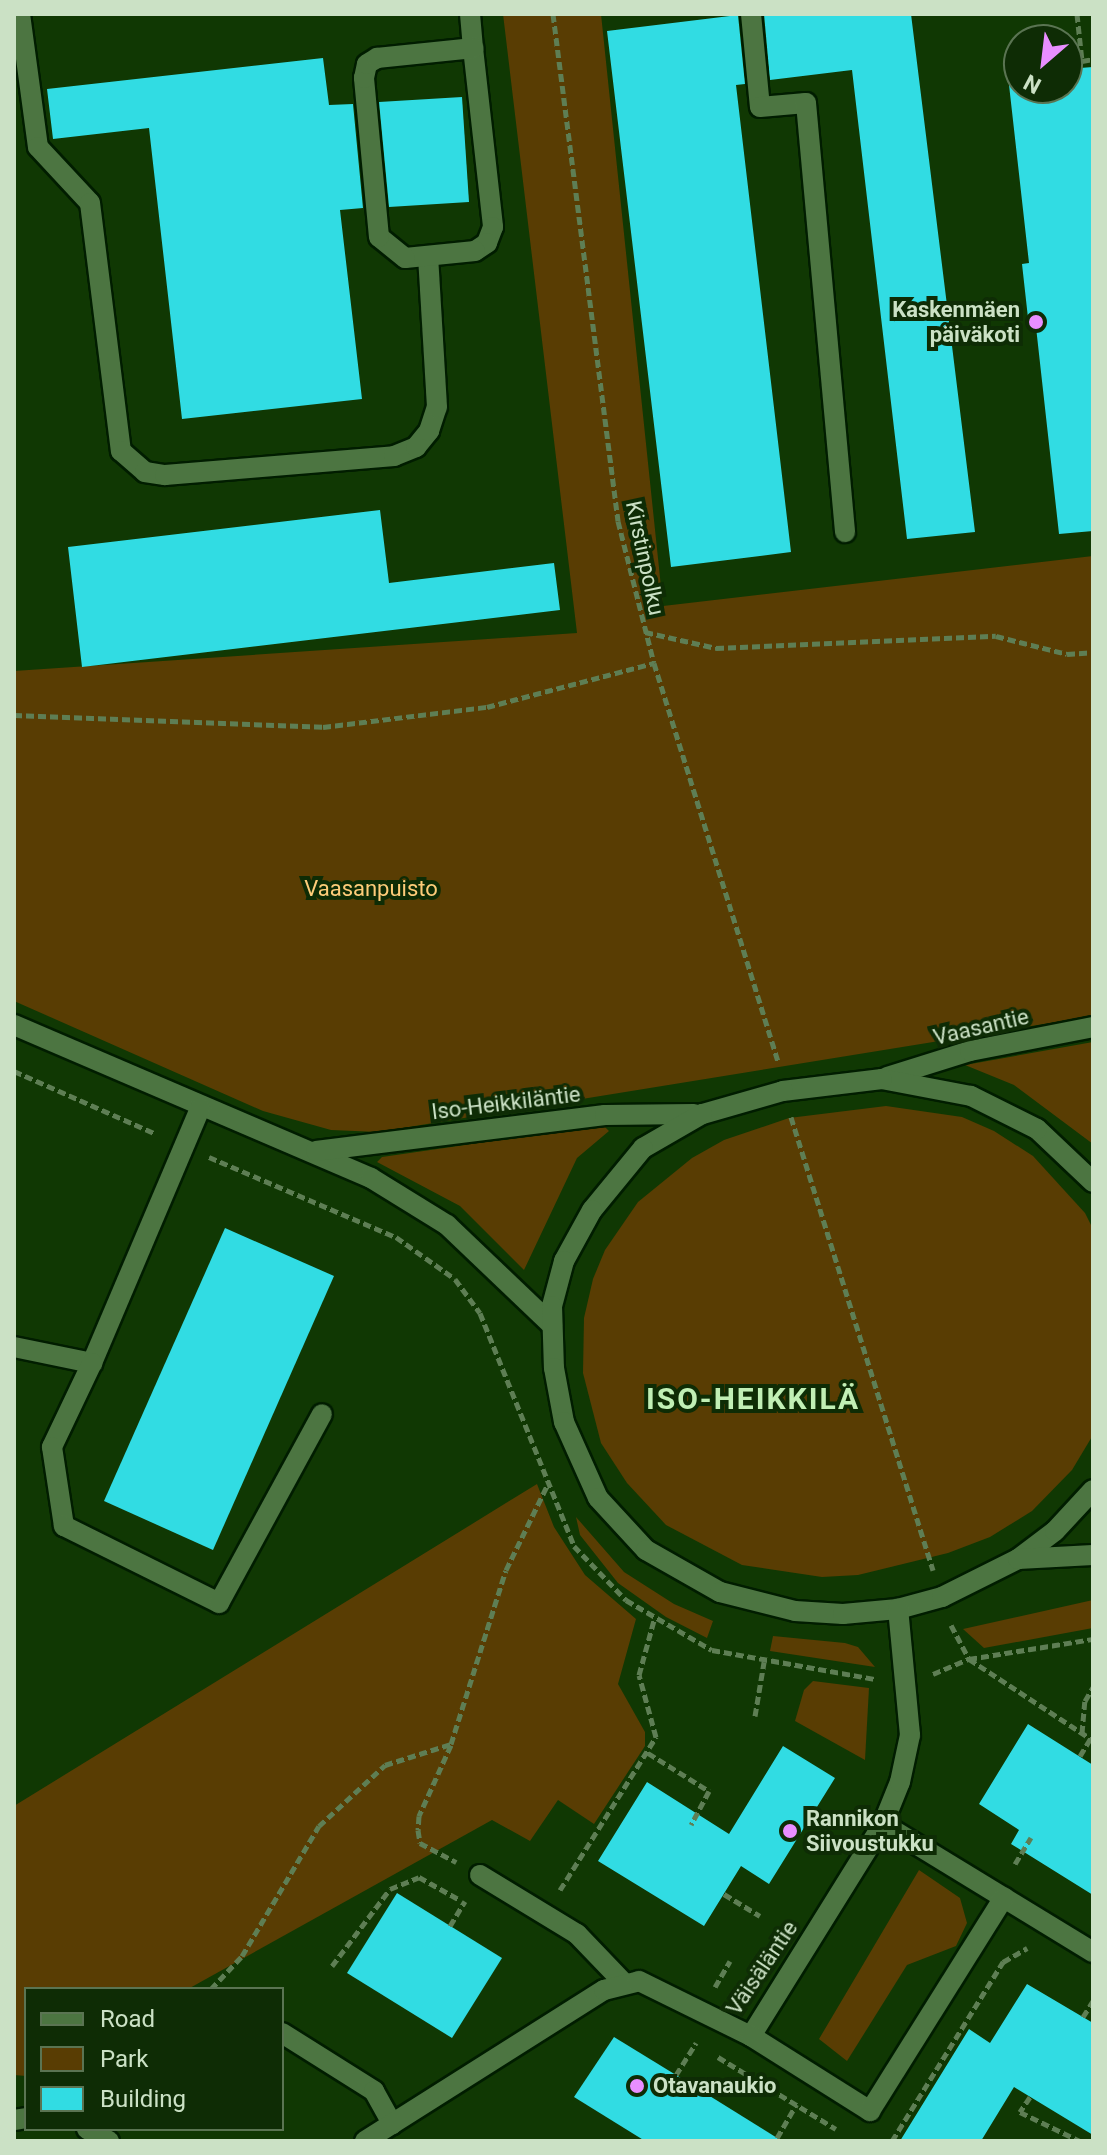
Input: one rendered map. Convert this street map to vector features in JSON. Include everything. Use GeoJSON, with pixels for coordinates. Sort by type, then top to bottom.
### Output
{"type":"FeatureCollection","features":[{"type":"Feature","properties":{"kind":"street"},"geometry":{"type":"LineString","coordinates":[[20,14],[38,147],[90,203],[121,451],[145,472],[165,475],[379,458],[416,447],[429,431],[437,407],[428,256]]}},
{"type":"Feature","properties":{"kind":"street"},"geometry":{"type":"LineString","coordinates":[[470,14],[493,227],[487,243],[475,251],[405,258],[379,237],[364,78],[367,64],[377,58],[473,48]]}},
{"type":"Feature","properties":{"kind":"street"},"geometry":{"type":"LineString","coordinates":[[751,14],[760,107],[806,103],[845,532]]}},
{"type":"Feature","properties":{"kind":"street","name":"Iso-Heikkiläntie"},"geometry":{"type":"LineString","coordinates":[[14,1025],[200,1108],[316,1151],[447,1225],[552,1325]]}},
{"type":"Feature","properties":{"kind":"street","name":"Vaasantie"},"geometry":{"type":"LineString","coordinates":[[882,1079],[970,1051],[1093,1027]]}},
{"type":"Feature","properties":{"kind":"street"},"geometry":{"type":"LineString","coordinates":[[1093,1182],[1037,1129],[1004,1110],[932,1085],[882,1079],[783,1091],[702,1114],[643,1148],[606,1189],[564,1261],[555,1287],[552,1325],[558,1394],[578,1459],[598,1498],[646,1550],[693,1580],[749,1601],[827,1613],[898,1609],[969,1587],[1018,1559],[1055,1531],[1093,1490]]}},
{"type":"Feature","properties":{"kind":"street"},"geometry":{"type":"LineString","coordinates":[[200,1108],[92,1363],[52,1447],[64,1526],[219,1603],[322,1414]]}},
{"type":"Feature","properties":{"kind":"street","name":"Iso-Heikkiläntie"},"geometry":{"type":"LineString","coordinates":[[316,1151],[605,1115],[702,1114]]}},
{"type":"Feature","properties":{"kind":"street"},"geometry":{"type":"LineString","coordinates":[[14,1347],[92,1363]]}},
{"type":"Feature","properties":{"kind":"street"},"geometry":{"type":"LineString","coordinates":[[1018,1559],[1093,1555]]}},
{"type":"Feature","properties":{"kind":"street","name":"Väisäläntie"},"geometry":{"type":"LineString","coordinates":[[623,1982],[655,1986],[751,2036],[883,1824],[910,1735],[898,1609]]}},
{"type":"Feature","properties":{"kind":"street"},"geometry":{"type":"LineString","coordinates":[[883,1824],[1093,1952]]}},
{"type":"Feature","properties":{"kind":"street"},"geometry":{"type":"LineString","coordinates":[[365,2141],[623,1982],[577,1934],[480,1875]]}},
{"type":"Feature","properties":{"kind":"street"},"geometry":{"type":"LineString","coordinates":[[751,2036],[870,2111],[1004,1897]]}},
{"type":"Feature","properties":{"kind":"street"},"geometry":{"type":"LineString","coordinates":[[284,2034],[374,2091],[392,2124]]}},
{"type":"Feature","properties":{"kind":"street"},"geometry":{"type":"LineString","coordinates":[[91,2131],[109,2141]]}},
{"type":"Feature","properties":{"kind":"path","name":"Kirstinpolku"},"geometry":{"type":"LineString","coordinates":[[553,14],[618,521],[654,663],[776,1045],[783,1091]]}},
{"type":"Feature","properties":{"kind":"path"},"geometry":{"type":"LineString","coordinates":[[1077,14],[1082,61],[1093,59]]}},
{"type":"Feature","properties":{"kind":"path"},"geometry":{"type":"LineString","coordinates":[[645,632],[716,648],[996,636],[1067,654],[1093,652]]}},
{"type":"Feature","properties":{"kind":"path"},"geometry":{"type":"LineString","coordinates":[[14,715],[323,727],[487,707],[654,663]]}},
{"type":"Feature","properties":{"kind":"path"},"geometry":{"type":"LineString","coordinates":[[14,1071],[396,1237],[455,1279],[480,1313],[547,1485],[588,1563],[654,1620],[712,1650],[764,1662],[878,1679]]}},
{"type":"Feature","properties":{"kind":"path"},"geometry":{"type":"LineString","coordinates":[[796,1134],[929,1557]]}},
{"type":"Feature","properties":{"kind":"path"},"geometry":{"type":"LineString","coordinates":[[480,1875],[420,1843],[419,1816],[451,1744],[506,1570],[547,1485]]}},
{"type":"Feature","properties":{"kind":"path"},"geometry":{"type":"LineString","coordinates":[[544,1914],[656,1737],[639,1675],[654,1620]]}},
{"type":"Feature","properties":{"kind":"path"},"geometry":{"type":"LineString","coordinates":[[940,1673],[969,1659],[1093,1639]]}},
{"type":"Feature","properties":{"kind":"path"},"geometry":{"type":"LineString","coordinates":[[969,1659],[1092,1739],[1080,1756]]}},
{"type":"Feature","properties":{"kind":"path"},"geometry":{"type":"LineString","coordinates":[[755,1716],[764,1662]]}},
{"type":"Feature","properties":{"kind":"path"},"geometry":{"type":"LineString","coordinates":[[1082,1733],[1085,1701],[1093,1687]]}},
{"type":"Feature","properties":{"kind":"path"},"geometry":{"type":"LineString","coordinates":[[213,1987],[242,1956],[319,1826],[385,1765],[451,1744]]}},
{"type":"Feature","properties":{"kind":"path"},"geometry":{"type":"LineString","coordinates":[[647,1753],[709,1791],[691,1825]]}},
{"type":"Feature","properties":{"kind":"path"},"geometry":{"type":"LineString","coordinates":[[1015,1864],[1031,1837]]}},
{"type":"Feature","properties":{"kind":"path"},"geometry":{"type":"LineString","coordinates":[[332,1966],[390,1889],[419,1877],[464,1903],[450,1926]]}},
{"type":"Feature","properties":{"kind":"path"},"geometry":{"type":"LineString","coordinates":[[724,1894],[760,1916]]}},
{"type":"Feature","properties":{"kind":"path"},"geometry":{"type":"LineString","coordinates":[[892,2141],[1003,1962],[1025,1948],[1036,1950]]}},
{"type":"Feature","properties":{"kind":"path"},"geometry":{"type":"LineString","coordinates":[[1083,2017],[1093,2001]]}},
{"type":"Feature","properties":{"kind":"path"},"geometry":{"type":"LineString","coordinates":[[685,2036],[845,2134]]}},
{"type":"Feature","properties":{"kind":"path"},"geometry":{"type":"LineString","coordinates":[[676,2075],[696,2043]]}},
{"type":"Feature","properties":{"kind":"path"},"geometry":{"type":"LineString","coordinates":[[1030,2097],[1020,2112],[1080,2141]]}},
{"type":"Feature","properties":{"kind":"path"},"geometry":{"type":"LineString","coordinates":[[777,2138],[796,2106]]}},
{"type":"Feature","properties":{"kind":"green space","name":"Vaasanpuisto"},"geometry":{"type":"Polygon","coordinates":[[[503,14],[601,14],[663,606],[1093,556],[1093,1016],[378,1132],[331,1130],[263,1111],[14,1001],[14,671],[577,633],[503,14]]]}},
{"type":"Feature","properties":{"kind":"green space"},"geometry":{"type":"Polygon","coordinates":[[[1093,1042],[1093,1144],[1014,1085],[965,1065],[1093,1042]]]}},
{"type":"Feature","properties":{"kind":"green space"},"geometry":{"type":"Polygon","coordinates":[[[886,1106],[962,1117],[994,1131],[1033,1156],[1085,1213],[1093,1229],[1093,1435],[1072,1470],[1032,1511],[990,1537],[948,1553],[858,1575],[822,1577],[742,1565],[666,1525],[627,1483],[601,1443],[583,1373],[584,1318],[593,1279],[605,1250],[638,1202],[692,1158],[724,1140],[789,1118],[886,1106]]]}},
{"type":"Feature","properties":{"kind":"green space"},"geometry":{"type":"Polygon","coordinates":[[[603,1125],[609,1131],[577,1158],[524,1270],[460,1206],[377,1162],[382,1157],[603,1125]]]}},
{"type":"Feature","properties":{"kind":"green space"},"geometry":{"type":"Polygon","coordinates":[[[537,1484],[554,1527],[585,1575],[636,1619],[618,1684],[645,1732],[645,1746],[594,1824],[558,1800],[530,1841],[492,1820],[192,1987],[24,1987],[24,2076],[14,2075],[14,1806],[537,1484]]]}},
{"type":"Feature","properties":{"kind":"green space"},"geometry":{"type":"Polygon","coordinates":[[[576,1517],[624,1572],[674,1604],[713,1621],[707,1638],[666,1617],[618,1583],[580,1535],[576,1517]]]}},
{"type":"Feature","properties":{"kind":"green space"},"geometry":{"type":"Polygon","coordinates":[[[1093,1600],[1093,1628],[984,1648],[963,1629],[1093,1600]]]}},
{"type":"Feature","properties":{"kind":"green space"},"geometry":{"type":"Polygon","coordinates":[[[773,1636],[845,1643],[858,1647],[875,1667],[770,1651],[773,1636]]]}},
{"type":"Feature","properties":{"kind":"green space"},"geometry":{"type":"Polygon","coordinates":[[[813,1681],[869,1688],[865,1760],[795,1721],[804,1690],[813,1681]]]}},
{"type":"Feature","properties":{"kind":"green space"},"geometry":{"type":"Polygon","coordinates":[[[919,1870],[960,1898],[967,1923],[956,1946],[907,1965],[847,2061],[819,2039],[919,1870]]]}},
{"type":"Feature","properties":{"kind":"building"},"geometry":{"type":"Polygon","coordinates":[[[764,14],[911,14],[975,532],[907,539],[852,70],[770,80],[764,14]]]}},
{"type":"Feature","properties":{"kind":"building"},"geometry":{"type":"Polygon","coordinates":[[[738,15],[745,84],[736,85],[791,552],[671,567],[607,31],[738,15]]]}},
{"type":"Feature","properties":{"kind":"building"},"geometry":{"type":"Polygon","coordinates":[[[323,58],[329,105],[353,104],[363,208],[340,210],[362,399],[182,419],[149,128],[53,139],[47,89],[323,58]]]}},
{"type":"Feature","properties":{"kind":"building"},"geometry":{"type":"Polygon","coordinates":[[[1093,67],[1093,531],[1059,534],[1036,327],[1029,327],[1022,264],[1029,263],[1011,104],[1083,104],[1083,68],[1093,67]]]}},
{"type":"Feature","properties":{"kind":"building"},"geometry":{"type":"Polygon","coordinates":[[[462,97],[469,202],[389,207],[379,102],[462,97]]]}},
{"type":"Feature","properties":{"kind":"building"},"geometry":{"type":"Polygon","coordinates":[[[380,510],[389,583],[554,563],[560,610],[82,667],[68,547],[380,510]]]}},
{"type":"Feature","properties":{"kind":"building"},"geometry":{"type":"Polygon","coordinates":[[[225,1228],[334,1276],[213,1550],[104,1501],[225,1228]]]}},
{"type":"Feature","properties":{"kind":"building"},"geometry":{"type":"Polygon","coordinates":[[[1028,1724],[1093,1765],[1093,1895],[1011,1844],[1019,1830],[979,1804],[1028,1724]]]}},
{"type":"Feature","properties":{"kind":"building"},"geometry":{"type":"Polygon","coordinates":[[[783,1746],[835,1778],[769,1884],[741,1866],[704,1926],[598,1861],[647,1782],[729,1834],[783,1746]]]}},
{"type":"Feature","properties":{"kind":"building"},"geometry":{"type":"Polygon","coordinates":[[[397,1893],[502,1958],[452,2038],[347,1973],[397,1893]]]}},
{"type":"Feature","properties":{"kind":"building"},"geometry":{"type":"Polygon","coordinates":[[[1027,1984],[1093,2023],[1093,2135],[1014,2087],[981,2141],[900,2141],[969,2029],[990,2043],[1027,1984]]]}},
{"type":"Feature","properties":{"kind":"building","name":"Otavanaukio"},"geometry":{"type":"Polygon","coordinates":[[[614,2037],[782,2141],[645,2141],[574,2097],[614,2037]]]}},
{"type":"Feature","properties":{"kind":"place","name":"Kaskenmäen päiväkoti"},"geometry":{"type":"Point","coordinates":[1036,322]}},
{"type":"Feature","properties":{"kind":"place","name":"Rannikon Siivoustukku"},"geometry":{"type":"Point","coordinates":[790,1831]}},
{"type":"Feature","properties":{"kind":"place","name":"Otavanaukio"},"geometry":{"type":"Point","coordinates":[637,2086]}},
{"type":"Feature","properties":{"kind":"district","name":"ISO-HEIKKILÄ"},"geometry":{"type":"Point","coordinates":[753,1399]}}]}
